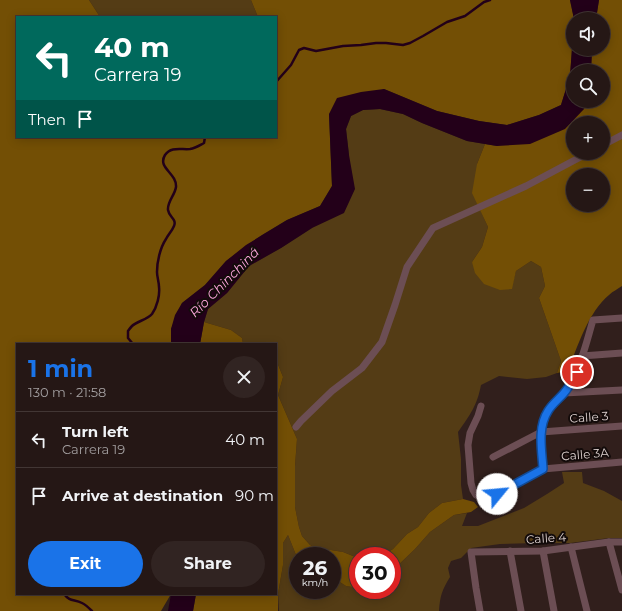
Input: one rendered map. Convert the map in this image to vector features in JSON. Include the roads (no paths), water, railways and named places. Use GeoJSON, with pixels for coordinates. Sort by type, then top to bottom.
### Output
{"type":"FeatureCollection","features":[{"type":"Feature","properties":{"kind":"street"},"geometry":{"type":"LineString","coordinates":[[610,141],[622,135]]}},
{"type":"Feature","properties":{"kind":"street"},"geometry":{"type":"LineString","coordinates":[[296,427],[332,391],[362,368],[382,342],[407,267],[433,228],[526,186],[575,160]]}},
{"type":"Feature","properties":{"kind":"street"},"geometry":{"type":"LineString","coordinates":[[543,469],[541,432],[544,418],[555,402],[572,383],[577,372],[593,320],[622,318]]}},
{"type":"Feature","properties":{"kind":"street"},"geometry":{"type":"LineString","coordinates":[[582,356],[622,353]]}},
{"type":"Feature","properties":{"kind":"street"},"geometry":{"type":"LineString","coordinates":[[564,392],[622,390]]}},
{"type":"Feature","properties":{"kind":"street","name":"Calle 3A"},"geometry":{"type":"LineString","coordinates":[[481,406],[470,434],[468,445],[471,483],[473,490],[476,495],[485,500],[543,469],[622,462]]}},
{"type":"Feature","properties":{"kind":"street","name":"Calle 3"},"geometry":{"type":"LineString","coordinates":[[493,457],[541,432],[622,426]]}},
{"type":"Feature","properties":{"kind":"street"},"geometry":{"type":"LineString","coordinates":[[610,542],[622,590]]}},
{"type":"Feature","properties":{"kind":"street","name":"Calle 4"},"geometry":{"type":"LineString","coordinates":[[480,611],[471,552],[543,551],[610,542],[622,542]]}},
{"type":"Feature","properties":{"kind":"street"},"geometry":{"type":"LineString","coordinates":[[571,547],[587,611]]}},
{"type":"Feature","properties":{"kind":"street"},"geometry":{"type":"LineString","coordinates":[[510,551],[521,611]]}},
{"type":"Feature","properties":{"kind":"street"},"geometry":{"type":"LineString","coordinates":[[543,551],[554,611]]}},
{"type":"Feature","properties":{"kind":"water"},"geometry":{"type":"Polygon","coordinates":[[[570,0],[599,0],[597,12],[573,12],[570,0]]]}},
{"type":"Feature","properties":{"kind":"water"},"geometry":{"type":"Polygon","coordinates":[[[571,56],[592,56],[591,64],[571,64],[571,56]]]}},
{"type":"Feature","properties":{"kind":"water","name":"Río Chinchiná"},"geometry":{"type":"Polygon","coordinates":[[[384,89],[437,111],[479,121],[507,125],[539,115],[561,105],[566,89],[566,108],[584,108],[577,116],[566,116],[565,129],[530,144],[497,146],[467,141],[403,114],[380,109],[363,110],[351,116],[346,129],[355,189],[344,213],[312,228],[249,266],[227,293],[208,309],[200,343],[171,343],[171,329],[175,315],[182,303],[205,285],[226,261],[246,245],[287,220],[320,206],[332,186],[329,114],[337,98],[361,92],[384,89]]]}},
{"type":"Feature","properties":{"kind":"water"},"geometry":{"type":"Polygon","coordinates":[[[171,595],[196,595],[193,611],[168,611],[171,595]]]}},
{"type":"Feature","properties":{"kind":"waterway"},"geometry":{"type":"LineString","coordinates":[[277,81],[291,65],[299,50],[304,48],[316,51],[343,46],[376,43],[403,45],[410,43],[447,22],[465,16],[484,2],[490,0]]}},
{"type":"Feature","properties":{"kind":"waterway"},"geometry":{"type":"LineString","coordinates":[[132,343],[128,338],[128,331],[134,324],[150,316],[157,304],[159,297],[157,272],[158,260],[162,247],[175,224],[168,207],[176,187],[174,178],[163,164],[163,160],[167,152],[170,150],[194,148],[204,143],[205,138]]}},
{"type":"Feature","properties":{"kind":"waterway"},"geometry":{"type":"LineString","coordinates":[[65,595],[70,599],[83,604],[92,611]]}}]}
